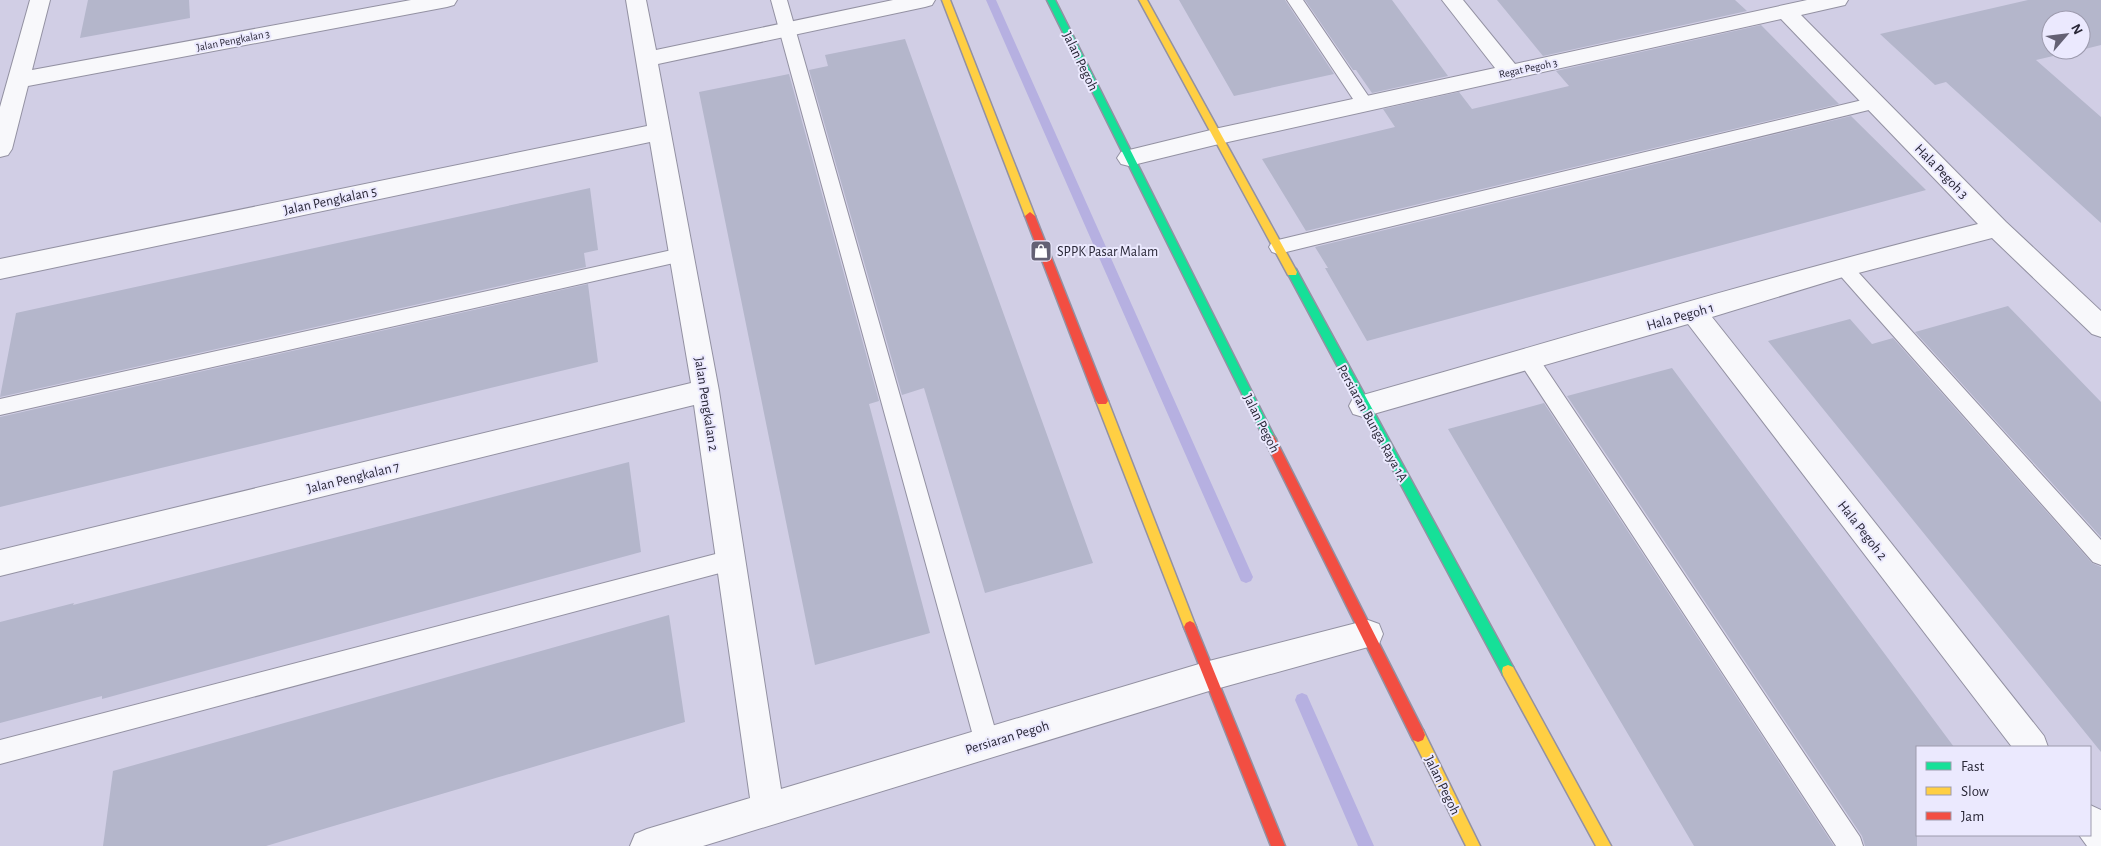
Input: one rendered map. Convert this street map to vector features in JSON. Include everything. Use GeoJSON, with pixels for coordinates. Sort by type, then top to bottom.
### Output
{"type":"FeatureCollection","features":[{"type":"Feature","properties":{"kind":"street"},"geometry":{"type":"LineString","coordinates":[[0,148],[20,80],[40,0]]}},
{"type":"Feature","properties":{"kind":"street","name":"Jalan Pengkalan 3"},"geometry":{"type":"LineString","coordinates":[[20,80],[447,0]]}},
{"type":"Feature","properties":{"kind":"street","name":"Jalan Pengkalan 2"},"geometry":{"type":"LineString","coordinates":[[636,0],[706,391],[768,810]]}},
{"type":"Feature","properties":{"kind":"street"},"geometry":{"type":"LineString","coordinates":[[647,58],[925,0]]}},
{"type":"Feature","properties":{"kind":"street"},"geometry":{"type":"LineString","coordinates":[[946,0],[1209,676],[1278,846]]}},
{"type":"Feature","properties":{"kind":"street","name":"Jalan Pegoh"},"geometry":{"type":"LineString","coordinates":[[1051,0],[1473,846]]}},
{"type":"Feature","properties":{"kind":"street","name":"Persiaran Bunga Raya 1A"},"geometry":{"type":"LineString","coordinates":[[1143,0],[1219,136],[1363,406],[1604,846]]}},
{"type":"Feature","properties":{"kind":"street"},"geometry":{"type":"LineString","coordinates":[[1452,0],[1510,72]]}},
{"type":"Feature","properties":{"kind":"street","name":"Regat Pegoh 3"},"geometry":{"type":"LineString","coordinates":[[1130,158],[1219,136],[1838,0]]}},
{"type":"Feature","properties":{"kind":"street","name":"Hala Pegoh 3"},"geometry":{"type":"LineString","coordinates":[[1786,12],[1997,228],[2101,327]]}},
{"type":"Feature","properties":{"kind":"street","name":"Jalan Pengkalan 5"},"geometry":{"type":"LineString","coordinates":[[0,269],[660,132]]}},
{"type":"Feature","properties":{"kind":"street","name":"Hala Pegoh 1"},"geometry":{"type":"LineString","coordinates":[[1363,406],[1694,312],[1843,267],[1997,228]]}},
{"type":"Feature","properties":{"kind":"street","name":"Hala Pegoh 2"},"geometry":{"type":"LineString","coordinates":[[1694,312],[2031,746]]}},
{"type":"Feature","properties":{"kind":"street","name":"Jalan Pengkalan 7"},"geometry":{"type":"LineString","coordinates":[[0,563],[706,391]]}},
{"type":"Feature","properties":{"kind":"street","name":"Persiaran Pegoh"},"geometry":{"type":"LineString","coordinates":[[647,846],[1209,676],[1368,634]]}},
{"type":"Feature","properties":{"kind":"street"},"geometry":{"type":"LineString","coordinates":[[2091,823],[2101,836]]}},
{"type":"Feature","properties":{"kind":"lane"},"geometry":{"type":"LineString","coordinates":[[779,0],[987,743]]}},
{"type":"Feature","properties":{"kind":"lane"},"geometry":{"type":"LineString","coordinates":[[1294,0],[1365,104]]}},
{"type":"Feature","properties":{"kind":"lane"},"geometry":{"type":"LineString","coordinates":[[1278,247],[1875,103]]}},
{"type":"Feature","properties":{"kind":"lane"},"geometry":{"type":"LineString","coordinates":[[0,407],[681,255]]}},
{"type":"Feature","properties":{"kind":"lane"},"geometry":{"type":"LineString","coordinates":[[1843,267],[2101,555]]}},
{"type":"Feature","properties":{"kind":"lane"},"geometry":{"type":"LineString","coordinates":[[1528,360],[1852,846]]}},
{"type":"Feature","properties":{"kind":"lane"},"geometry":{"type":"LineString","coordinates":[[0,752],[731,560]]}},
{"type":"Feature","properties":{"kind":"building"},"geometry":{"type":"Polygon","coordinates":[[[88,0],[189,0],[190,18],[80,38],[88,0]]]}},
{"type":"Feature","properties":{"kind":"building"},"geometry":{"type":"Polygon","coordinates":[[[1179,0],[1285,0],[1334,74],[1234,96],[1179,0]]]}},
{"type":"Feature","properties":{"kind":"building"},"geometry":{"type":"Polygon","coordinates":[[[1305,0],[1392,0],[1448,76],[1372,93],[1356,70],[1353,70],[1305,0]]]}},
{"type":"Feature","properties":{"kind":"building"},"geometry":{"type":"Polygon","coordinates":[[[1497,0],[1735,0],[1747,11],[1543,56],[1497,0]]]}},
{"type":"Feature","properties":{"kind":"building"},"geometry":{"type":"Polygon","coordinates":[[[2028,0],[2101,0],[2101,45],[2091,48],[2091,10],[2041,10],[2041,59],[2036,60],[2101,117],[2101,223],[1946,82],[1935,85],[1880,34],[2028,0]]]}},
{"type":"Feature","properties":{"kind":"building"},"geometry":{"type":"Polygon","coordinates":[[[1761,25],[1839,104],[1306,231],[1262,159],[1395,127],[1383,109],[1459,92],[1472,109],[1569,86],[1556,71],[1761,25]]]}},
{"type":"Feature","properties":{"kind":"building"},"geometry":{"type":"Polygon","coordinates":[[[905,39],[1093,563],[985,593],[924,388],[902,395],[809,70],[828,66],[825,55],[905,39]]]}},
{"type":"Feature","properties":{"kind":"building"},"geometry":{"type":"Polygon","coordinates":[[[789,74],[879,401],[869,404],[930,633],[815,665],[699,92],[789,74]]]}},
{"type":"Feature","properties":{"kind":"building"},"geometry":{"type":"Polygon","coordinates":[[[1851,116],[1926,190],[1367,341],[1315,247],[1851,116]]]}},
{"type":"Feature","properties":{"kind":"building"},"geometry":{"type":"Polygon","coordinates":[[[590,188],[598,250],[584,253],[586,267],[0,397],[16,313],[590,188]]]}},
{"type":"Feature","properties":{"kind":"building"},"geometry":{"type":"Polygon","coordinates":[[[588,284],[598,362],[0,507],[0,417],[588,284]]]}},
{"type":"Feature","properties":{"kind":"building"},"geometry":{"type":"Polygon","coordinates":[[[2008,306],[2101,402],[2101,537],[1915,332],[2008,306]]]}},
{"type":"Feature","properties":{"kind":"building"},"geometry":{"type":"Polygon","coordinates":[[[1850,319],[1872,344],[1893,338],[2092,563],[2101,567],[2101,752],[1768,341],[1850,319]]]}},
{"type":"Feature","properties":{"kind":"building"},"geometry":{"type":"Polygon","coordinates":[[[1672,368],[1953,746],[1916,746],[1917,846],[1865,846],[1862,836],[1567,396],[1672,368]]]}},
{"type":"Feature","properties":{"kind":"building"},"geometry":{"type":"Polygon","coordinates":[[[1544,403],[1834,846],[1694,846],[1448,429],[1544,403]]]}},
{"type":"Feature","properties":{"kind":"building"},"geometry":{"type":"Polygon","coordinates":[[[629,462],[641,552],[102,699],[102,696],[0,723],[0,622],[74,603],[73,605],[629,462]]]}},
{"type":"Feature","properties":{"kind":"building"},"geometry":{"type":"Polygon","coordinates":[[[669,615],[685,722],[266,846],[103,846],[113,771],[669,615]]]}},
{"type":"Feature","properties":{"kind":"waterway"},"geometry":{"type":"LineString","coordinates":[[991,0],[1246,577]]}},
{"type":"Feature","properties":{"kind":"waterway"},"geometry":{"type":"LineString","coordinates":[[1302,700],[1366,846]]}},
{"type":"Feature","properties":{"kind":"traffic: fast"},"geometry":{"type":"LineString","coordinates":[[1051,0],[1270,439]]}},
{"type":"Feature","properties":{"kind":"traffic: fast"},"geometry":{"type":"LineString","coordinates":[[1292,272],[1508,671]]}},
{"type":"Feature","properties":{"kind":"traffic: slow"},"geometry":{"type":"LineString","coordinates":[[946,0],[1030,216]]}},
{"type":"Feature","properties":{"kind":"traffic: slow"},"geometry":{"type":"LineString","coordinates":[[1143,0],[1292,272]]}},
{"type":"Feature","properties":{"kind":"traffic: slow"},"geometry":{"type":"LineString","coordinates":[[1102,401],[1190,627]]}},
{"type":"Feature","properties":{"kind":"traffic: slow"},"geometry":{"type":"LineString","coordinates":[[1508,671],[1604,846]]}},
{"type":"Feature","properties":{"kind":"traffic: slow"},"geometry":{"type":"LineString","coordinates":[[1418,735],[1473,846]]}},
{"type":"Feature","properties":{"kind":"traffic: jam"},"geometry":{"type":"LineString","coordinates":[[1030,216],[1102,401]]}},
{"type":"Feature","properties":{"kind":"traffic: jam"},"geometry":{"type":"LineString","coordinates":[[1270,439],[1418,735]]}},
{"type":"Feature","properties":{"kind":"traffic: jam"},"geometry":{"type":"LineString","coordinates":[[1190,627],[1278,846]]}},
{"type":"Feature","properties":{"kind":"place","name":"SPPK Pasar Malam"},"geometry":{"type":"Point","coordinates":[1041,251]}}]}
